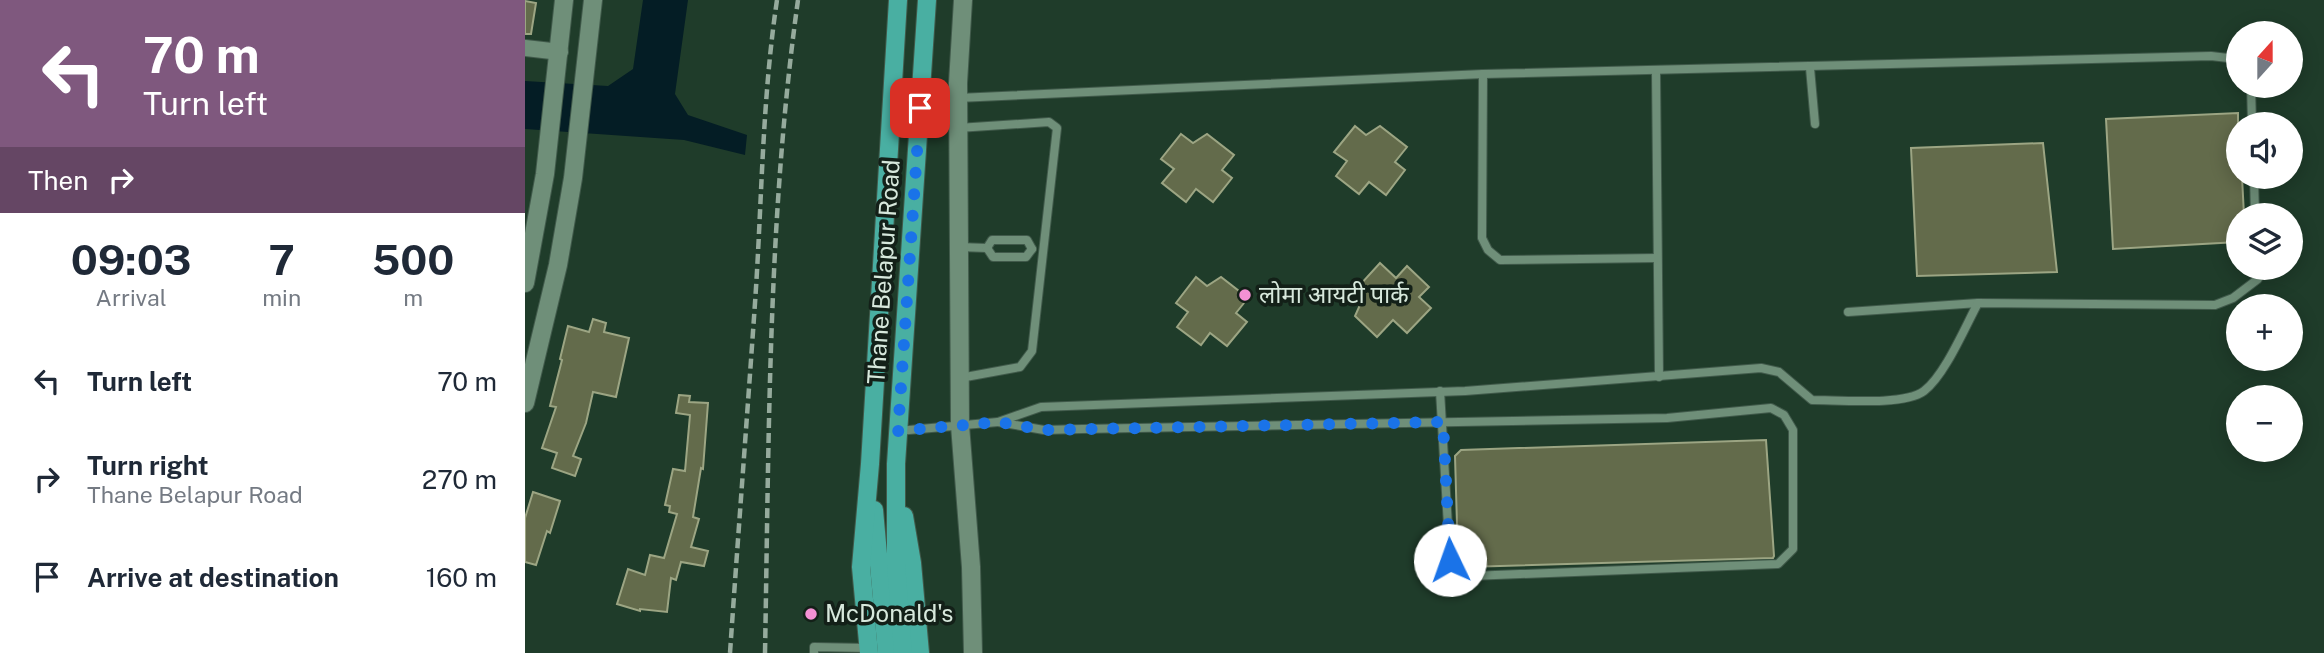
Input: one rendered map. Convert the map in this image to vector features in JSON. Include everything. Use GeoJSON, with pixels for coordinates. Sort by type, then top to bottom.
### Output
{"type":"FeatureCollection","features":[{"type":"Feature","properties":{"kind":"main road","name":"Thane Belapur Road"},"geometry":{"type":"LineString","coordinates":[[870,464],[898,0]]}},
{"type":"Feature","properties":{"kind":"main road","name":"Thane Belapur Road"},"geometry":{"type":"LineString","coordinates":[[895,464],[927,0]]}},
{"type":"Feature","properties":{"kind":"main road"},"geometry":{"type":"LineString","coordinates":[[870,464],[904,653]]}},
{"type":"Feature","properties":{"kind":"main road"},"geometry":{"type":"LineString","coordinates":[[868,650],[862,567],[870,464]]}},
{"type":"Feature","properties":{"kind":"main road"},"geometry":{"type":"LineString","coordinates":[[887,653],[888,565],[895,464]]}},
{"type":"Feature","properties":{"kind":"main road"},"geometry":{"type":"LineString","coordinates":[[895,464],[912,563],[920,653]]}},
{"type":"Feature","properties":{"kind":"street"},"geometry":{"type":"LineString","coordinates":[[525,283],[545,174],[564,0]]}},
{"type":"Feature","properties":{"kind":"street"},"geometry":{"type":"LineString","coordinates":[[525,403],[558,265],[573,178],[593,0]]}},
{"type":"Feature","properties":{"kind":"street"},"geometry":{"type":"LineString","coordinates":[[963,0],[958,98],[960,425],[971,567],[973,653]]}},
{"type":"Feature","properties":{"kind":"street"},"geometry":{"type":"LineString","coordinates":[[525,48],[559,58]]}},
{"type":"Feature","properties":{"kind":"lane"},"geometry":{"type":"LineString","coordinates":[[958,98],[1483,74],[2226,58]]}},
{"type":"Feature","properties":{"kind":"lane"},"geometry":{"type":"LineString","coordinates":[[1810,68],[1815,124]]}},
{"type":"Feature","properties":{"kind":"lane"},"geometry":{"type":"LineString","coordinates":[[1656,72],[1659,377]]}},
{"type":"Feature","properties":{"kind":"lane"},"geometry":{"type":"LineString","coordinates":[[1483,74],[1482,238],[1487,250],[1500,260],[1657,258]]}},
{"type":"Feature","properties":{"kind":"lane"},"geometry":{"type":"LineString","coordinates":[[958,128],[1049,122],[1057,128],[1033,351],[1020,367],[960,378]]}},
{"type":"Feature","properties":{"kind":"lane"},"geometry":{"type":"LineString","coordinates":[[987,248],[992,240],[1027,240],[1032,249]]}},
{"type":"Feature","properties":{"kind":"lane"},"geometry":{"type":"LineString","coordinates":[[959,247],[987,248]]}},
{"type":"Feature","properties":{"kind":"lane"},"geometry":{"type":"LineString","coordinates":[[987,248],[993,257],[1026,257],[1032,249]]}},
{"type":"Feature","properties":{"kind":"lane"},"geometry":{"type":"LineString","coordinates":[[1032,249],[1045,251]]}},
{"type":"Feature","properties":{"kind":"lane"},"geometry":{"type":"LineString","coordinates":[[1848,312],[1978,303],[2215,305],[2234,298],[2257,280]]}},
{"type":"Feature","properties":{"kind":"lane"},"geometry":{"type":"LineString","coordinates":[[998,422],[1041,407],[1440,391],[1761,368],[1779,372],[1812,400],[1901,400],[1923,392],[1938,377],[1978,303]]}},
{"type":"Feature","properties":{"kind":"lane"},"geometry":{"type":"LineString","coordinates":[[898,431],[998,422],[1044,430],[1443,422],[1667,418],[1771,408],[1784,415],[1793,430],[1793,549],[1778,565],[1471,576],[1459,572],[1450,560],[1443,422],[1440,391]]}},
{"type":"Feature","properties":{"kind":"lane"},"geometry":{"type":"LineString","coordinates":[[814,653],[814,647],[868,650]]}},
{"type":"Feature","properties":{"kind":"water"},"geometry":{"type":"Polygon","coordinates":[[[643,0],[688,0],[675,94],[688,115],[747,135],[745,155],[684,140],[525,129],[525,81],[608,86],[633,69],[643,0]]]}},
{"type":"Feature","properties":{"kind":"building"},"geometry":{"type":"Polygon","coordinates":[[[525,1],[536,3],[531,34],[525,34],[525,1]]]}},
{"type":"Feature","properties":{"kind":"building"},"geometry":{"type":"Polygon","coordinates":[[[2226,114],[2226,189],[2243,189],[2243,203],[2226,203],[2226,243],[2113,249],[2106,119],[2226,114]]]}},
{"type":"Feature","properties":{"kind":"building"},"geometry":{"type":"Polygon","coordinates":[[[1355,126],[1366,135],[1380,126],[1407,147],[1395,162],[1405,170],[1386,195],[1369,182],[1359,194],[1336,176],[1347,161],[1334,152],[1355,126]]]}},
{"type":"Feature","properties":{"kind":"building"},"geometry":{"type":"Polygon","coordinates":[[[1181,134],[1193,143],[1207,134],[1234,155],[1222,170],[1232,178],[1213,202],[1196,189],[1186,202],[1162,183],[1174,169],[1161,159],[1181,134]]]}},
{"type":"Feature","properties":{"kind":"building"},"geometry":{"type":"Polygon","coordinates":[[[2043,143],[2057,272],[1917,276],[1911,148],[2043,143]]]}},
{"type":"Feature","properties":{"kind":"building"},"geometry":{"type":"Polygon","coordinates":[[[1380,263],[1396,278],[1407,266],[1429,287],[1419,297],[1431,308],[1407,333],[1393,320],[1377,337],[1355,316],[1364,296],[1358,287],[1380,263]]]}},
{"type":"Feature","properties":{"kind":"building"},"geometry":{"type":"Polygon","coordinates":[[[1196,277],[1207,286],[1221,277],[1248,298],[1236,313],[1247,322],[1227,346],[1210,333],[1201,345],[1177,327],[1188,312],[1176,303],[1196,277]]]}},
{"type":"Feature","properties":{"kind":"building"},"geometry":{"type":"Polygon","coordinates":[[[593,319],[606,323],[604,332],[629,338],[616,397],[593,392],[586,423],[573,456],[581,459],[575,476],[552,468],[557,453],[542,448],[556,407],[550,406],[568,326],[589,332],[593,319]]]}},
{"type":"Feature","properties":{"kind":"building"},"geometry":{"type":"Polygon","coordinates":[[[679,395],[690,396],[689,402],[708,403],[703,469],[701,468],[693,517],[699,519],[691,547],[708,551],[704,566],[681,562],[676,580],[671,578],[667,612],[640,611],[617,604],[628,569],[645,575],[650,555],[664,558],[677,514],[669,512],[670,506],[665,505],[673,469],[685,471],[690,415],[676,413],[679,395]]]}},
{"type":"Feature","properties":{"kind":"building"},"geometry":{"type":"Polygon","coordinates":[[[1766,440],[1773,558],[1466,567],[1458,559],[1455,456],[1461,450],[1766,440]]]}},
{"type":"Feature","properties":{"kind":"building"},"geometry":{"type":"Polygon","coordinates":[[[533,492],[560,501],[536,565],[525,562],[525,518],[533,492]]]}},
{"type":"Feature","properties":{"kind":"railway"},"geometry":{"type":"LineString","coordinates":[[730,653],[755,303],[765,113],[777,0]]}},
{"type":"Feature","properties":{"kind":"railway"},"geometry":{"type":"LineString","coordinates":[[765,653],[775,244],[788,81],[798,0]]}},
{"type":"Feature","properties":{"kind":"place","name":"लोमा आयटी पार्क"},"geometry":{"type":"Point","coordinates":[1245,295]}},
{"type":"Feature","properties":{"kind":"place","name":"McDonald's"},"geometry":{"type":"Point","coordinates":[811,614]}},
{"type":"Feature","properties":{"kind":"route"},"geometry":{"type":"LineString","coordinates":[[920,108],[898,431],[998,422],[1044,430],[1443,422],[1450,560]]}}]}
